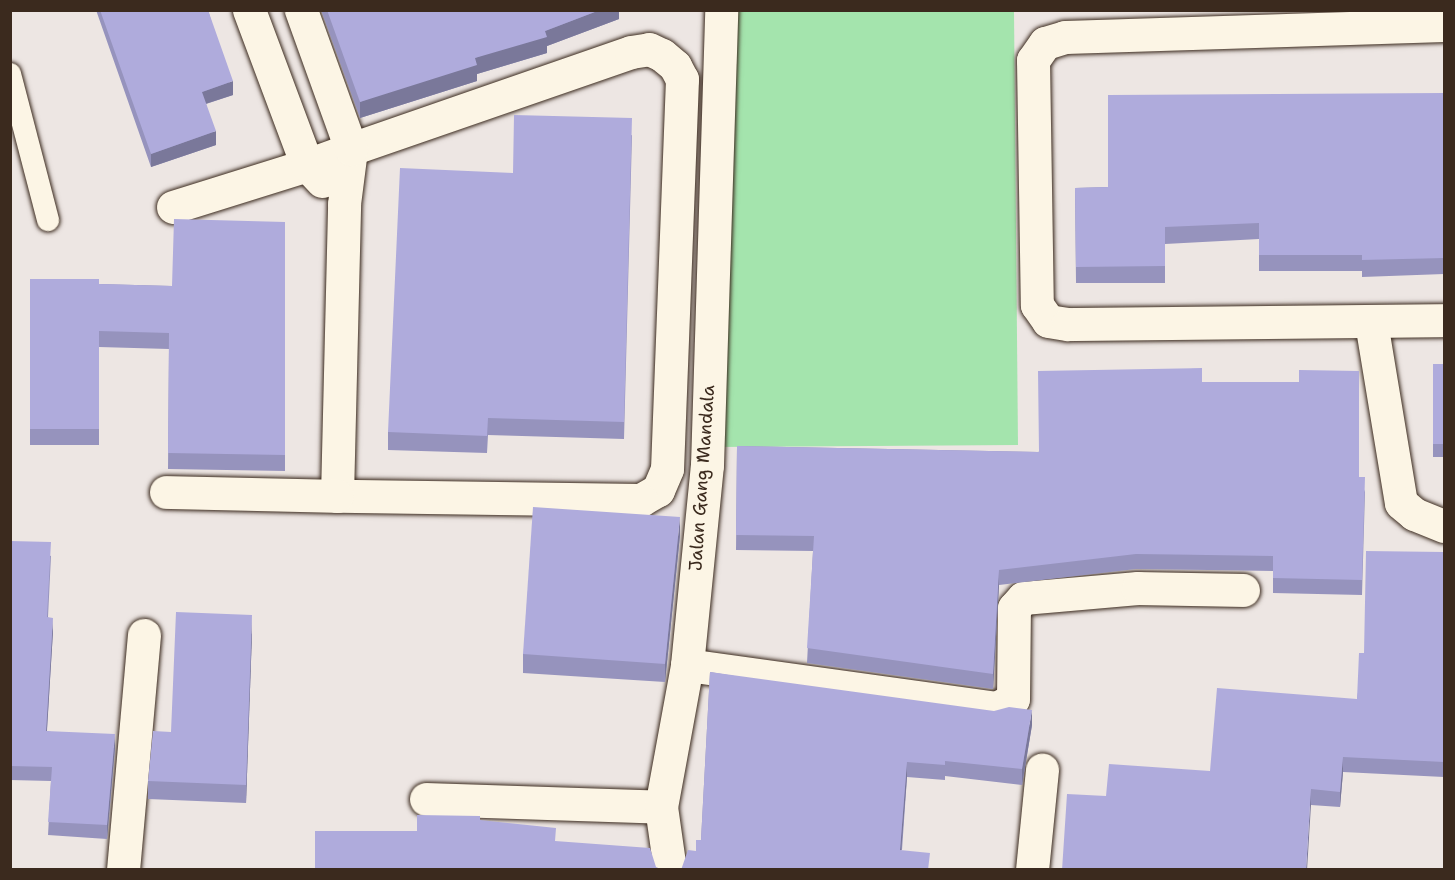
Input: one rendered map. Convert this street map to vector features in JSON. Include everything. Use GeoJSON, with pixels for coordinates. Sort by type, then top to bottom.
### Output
{"type":"FeatureCollection","features":[{"type":"Feature","properties":{"kind":"street"},"geometry":{"type":"LineString","coordinates":[[301,10],[351,149],[344,204],[337,496]]}},
{"type":"Feature","properties":{"kind":"street","name":"Jalan Gang Mandala"},"geometry":{"type":"LineString","coordinates":[[670,870],[661,807],[687,665],[707,465],[721,10]]}},
{"type":"Feature","properties":{"kind":"street"},"geometry":{"type":"LineString","coordinates":[[257,13],[307,165],[344,204]]}},
{"type":"Feature","properties":{"kind":"street"},"geometry":{"type":"LineString","coordinates":[[1444,25],[1065,37],[1045,43],[1033,60],[1037,305],[1048,321],[1068,324],[1444,320]]}},
{"type":"Feature","properties":{"kind":"street"},"geometry":{"type":"LineString","coordinates":[[166,492],[641,500],[658,490],[667,469],[682,79],[675,66],[662,55],[649,49],[632,52],[307,165],[172,207]]}},
{"type":"Feature","properties":{"kind":"street"},"geometry":{"type":"LineString","coordinates":[[1371,322],[1401,503],[1414,514],[1444,526]]}},
{"type":"Feature","properties":{"kind":"street"},"geometry":{"type":"LineString","coordinates":[[687,665],[997,708],[1013,699],[1014,608],[1023,598],[1138,588],[1243,590]]}},
{"type":"Feature","properties":{"kind":"street"},"geometry":{"type":"LineString","coordinates":[[123,870],[144,635]]}},
{"type":"Feature","properties":{"kind":"street"},"geometry":{"type":"LineString","coordinates":[[1032,870],[1042,769]]}},
{"type":"Feature","properties":{"kind":"street"},"geometry":{"type":"LineString","coordinates":[[426,799],[661,807]]}},
{"type":"Feature","properties":{"kind":"lane"},"geometry":{"type":"LineString","coordinates":[[10,74],[48,220]]}},
{"type":"Feature","properties":{"kind":"green space"},"geometry":{"type":"Polygon","coordinates":[[[729,11],[1014,11],[1018,445],[710,447],[729,11]]]}},
{"type":"Feature","properties":{"kind":"building"},"geometry":{"type":"Polygon","coordinates":[[[100,10],[208,10],[233,81],[202,92],[216,131],[151,154],[100,10]]]}},
{"type":"Feature","properties":{"kind":"building"},"geometry":{"type":"Polygon","coordinates":[[[327,10],[600,10],[545,31],[547,37],[475,58],[477,65],[360,102],[327,10]]]}},
{"type":"Feature","properties":{"kind":"building"},"geometry":{"type":"Polygon","coordinates":[[[1444,93],[1444,258],[1362,260],[1362,255],[1259,255],[1259,223],[1165,227],[1165,266],[1076,267],[1075,188],[1108,187],[1108,95],[1444,93]]]}},
{"type":"Feature","properties":{"kind":"building"},"geometry":{"type":"Polygon","coordinates":[[[514,115],[632,118],[624,422],[488,418],[487,436],[388,432],[400,168],[513,173],[514,115]]]}},
{"type":"Feature","properties":{"kind":"building"},"geometry":{"type":"Polygon","coordinates":[[[174,219],[285,222],[285,455],[168,453],[169,333],[99,331],[99,429],[30,429],[30,279],[99,279],[99,284],[172,286],[174,219]]]}},
{"type":"Feature","properties":{"kind":"building"},"geometry":{"type":"Polygon","coordinates":[[[1433,364],[1444,364],[1444,444],[1433,444],[1433,364]]]}},
{"type":"Feature","properties":{"kind":"building"},"geometry":{"type":"Polygon","coordinates":[[[1202,368],[1202,382],[1299,382],[1299,370],[1359,371],[1359,477],[1365,477],[1362,580],[1273,578],[1273,556],[1136,554],[999,570],[993,674],[807,648],[814,536],[736,535],[737,446],[1039,452],[1038,371],[1202,368]]]}},
{"type":"Feature","properties":{"kind":"building"},"geometry":{"type":"Polygon","coordinates":[[[533,507],[680,517],[665,664],[523,654],[533,507]]]}},
{"type":"Feature","properties":{"kind":"building"},"geometry":{"type":"Polygon","coordinates":[[[10,541],[51,542],[47,617],[53,618],[46,731],[115,734],[107,825],[48,822],[52,767],[10,766],[10,541]]]}},
{"type":"Feature","properties":{"kind":"building"},"geometry":{"type":"Polygon","coordinates":[[[1366,551],[1444,552],[1444,762],[1343,757],[1340,792],[1311,789],[1306,870],[1062,870],[1067,794],[1106,796],[1109,764],[1210,771],[1217,688],[1357,699],[1359,653],[1364,653],[1366,551]]]}},
{"type":"Feature","properties":{"kind":"building"},"geometry":{"type":"Polygon","coordinates":[[[176,612],[252,615],[246,785],[148,781],[153,731],[171,732],[176,612]]]}},
{"type":"Feature","properties":{"kind":"building"},"geometry":{"type":"Polygon","coordinates":[[[710,672],[994,711],[1009,707],[1032,710],[1022,769],[945,761],[945,765],[907,762],[900,850],[930,853],[928,870],[681,870],[688,850],[696,851],[696,840],[701,840],[710,672]]]}},
{"type":"Feature","properties":{"kind":"building"},"geometry":{"type":"Polygon","coordinates":[[[417,815],[480,816],[480,820],[556,828],[555,841],[650,848],[656,867],[663,870],[315,870],[315,831],[417,831],[417,815]]]}}]}
